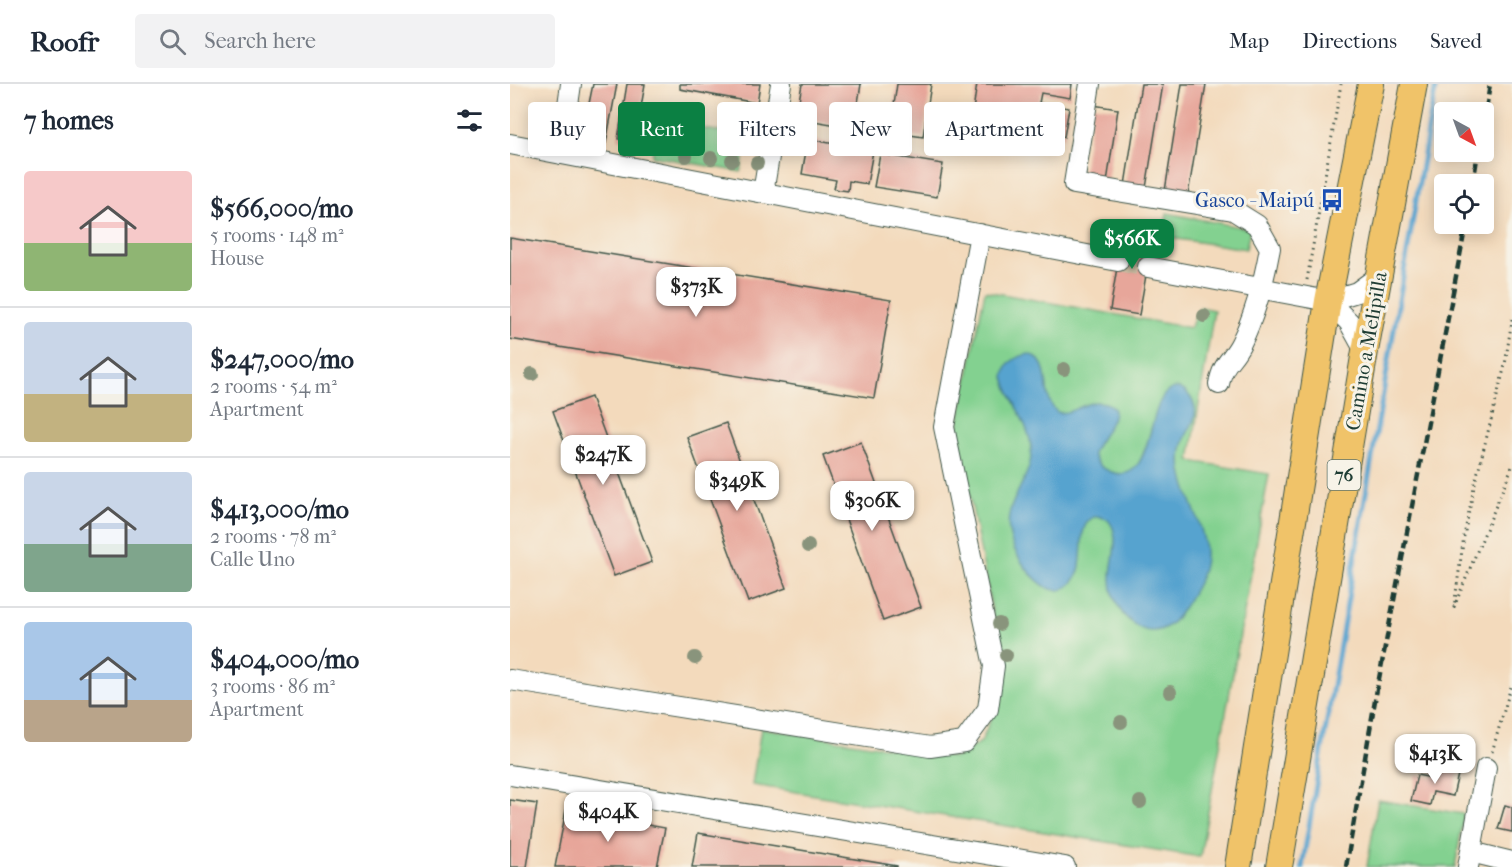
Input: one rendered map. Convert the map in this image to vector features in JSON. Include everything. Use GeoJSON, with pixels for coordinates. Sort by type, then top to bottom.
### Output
{"type":"FeatureCollection","features":[{"type":"Feature","properties":{"kind":"main road","name":"76"},"geometry":{"type":"LineString","coordinates":[[1238,867],[1328,301],[1371,84]]}},
{"type":"Feature","properties":{"kind":"main road","name":"Camino a Melipilla"},"geometry":{"type":"LineString","coordinates":[[1279,867],[1365,351],[1414,84]]}},
{"type":"Feature","properties":{"kind":"street"},"geometry":{"type":"LineString","coordinates":[[568,102],[571,84]]}},
{"type":"Feature","properties":{"kind":"street"},"geometry":{"type":"LineString","coordinates":[[763,193],[781,84]]}},
{"type":"Feature","properties":{"kind":"street"},"geometry":{"type":"LineString","coordinates":[[1090,84],[1074,184],[1233,210],[1257,225],[1270,248],[1262,289],[1240,344],[1221,370],[1219,384]]}},
{"type":"Feature","properties":{"kind":"street"},"geometry":{"type":"LineString","coordinates":[[510,144],[528,148]]}},
{"type":"Feature","properties":{"kind":"street"},"geometry":{"type":"LineString","coordinates":[[571,156],[1118,261]]}},
{"type":"Feature","properties":{"kind":"street"},"geometry":{"type":"LineString","coordinates":[[510,680],[930,747],[964,742],[988,709],[994,666],[944,427],[980,234]]}},
{"type":"Feature","properties":{"kind":"street"},"geometry":{"type":"LineString","coordinates":[[1148,267],[1328,301],[1357,292],[1379,276]]}},
{"type":"Feature","properties":{"kind":"street"},"geometry":{"type":"LineString","coordinates":[[1328,301],[1349,322],[1365,351]]}},
{"type":"Feature","properties":{"kind":"street"},"geometry":{"type":"LineString","coordinates":[[1486,768],[1469,860],[1512,862]]}},
{"type":"Feature","properties":{"kind":"street"},"geometry":{"type":"LineString","coordinates":[[510,775],[1065,867]]}},
{"type":"Feature","properties":{"kind":"path"},"geometry":{"type":"LineString","coordinates":[[1512,319],[1505,365],[1464,536],[1454,607],[1512,467]]}},
{"type":"Feature","properties":{"kind":"path"},"geometry":{"type":"LineString","coordinates":[[1486,768],[1512,683]]}},
{"type":"Feature","properties":{"kind":"green space"},"geometry":{"type":"Polygon","coordinates":[[[705,129],[717,131],[717,156],[744,156],[741,172],[652,156],[705,156],[705,129]]]}},
{"type":"Feature","properties":{"kind":"green space"},"geometry":{"type":"Polygon","coordinates":[[[1167,213],[1250,229],[1246,249],[1164,237],[1167,213]]]}},
{"type":"Feature","properties":{"kind":"green space"},"geometry":{"type":"Polygon","coordinates":[[[985,291],[1190,328],[1200,307],[1214,310],[1190,461],[1269,474],[1200,857],[752,785],[761,728],[955,758],[981,742],[994,712],[1003,667],[957,430],[985,291]]]}},
{"type":"Feature","properties":{"kind":"green space"},"geometry":{"type":"Polygon","coordinates":[[[1378,800],[1464,814],[1455,867],[1367,867],[1378,800]]]}},
{"type":"Feature","properties":{"kind":"water"},"geometry":{"type":"Polygon","coordinates":[[[1029,354],[1042,364],[1049,397],[1057,412],[1067,412],[1098,402],[1109,404],[1113,409],[1110,424],[1093,454],[1098,463],[1107,470],[1122,474],[1133,470],[1141,460],[1160,401],[1167,392],[1177,388],[1187,393],[1193,402],[1194,419],[1182,450],[1181,465],[1204,541],[1205,557],[1197,585],[1175,620],[1162,629],[1145,630],[1133,624],[1118,606],[1111,584],[1115,548],[1114,532],[1107,519],[1097,516],[1089,520],[1082,537],[1079,570],[1075,579],[1063,589],[1044,586],[1019,558],[1011,540],[1008,521],[1013,503],[1030,464],[1031,446],[1026,428],[1004,377],[1012,361],[1029,354]]]}},
{"type":"Feature","properties":{"kind":"building"},"geometry":{"type":"Polygon","coordinates":[[[593,84],[617,84],[606,143],[606,102],[589,102],[593,84]]]}},
{"type":"Feature","properties":{"kind":"building"},"geometry":{"type":"Polygon","coordinates":[[[627,84],[645,84],[642,102],[624,102],[627,84]]]}},
{"type":"Feature","properties":{"kind":"building"},"geometry":{"type":"Polygon","coordinates":[[[680,84],[760,84],[757,102],[680,89],[680,84]]]}},
{"type":"Feature","properties":{"kind":"building"},"geometry":{"type":"Polygon","coordinates":[[[802,84],[861,84],[858,102],[829,102],[829,124],[817,122],[817,102],[799,102],[802,84]]]}},
{"type":"Feature","properties":{"kind":"building"},"geometry":{"type":"Polygon","coordinates":[[[897,84],[931,84],[928,102],[924,102],[923,137],[912,135],[912,102],[894,102],[897,84]]]}},
{"type":"Feature","properties":{"kind":"building"},"geometry":{"type":"Polygon","coordinates":[[[977,84],[1072,84],[1070,98],[1041,93],[1039,102],[974,102],[977,84]]]}},
{"type":"Feature","properties":{"kind":"building"},"geometry":{"type":"Polygon","coordinates":[[[1141,84],[1163,84],[1146,188],[1125,185],[1141,84]]]}},
{"type":"Feature","properties":{"kind":"building"},"geometry":{"type":"Polygon","coordinates":[[[1182,84],[1206,84],[1188,195],[1165,191],[1182,84]]]}},
{"type":"Feature","properties":{"kind":"building"},"geometry":{"type":"Polygon","coordinates":[[[1093,105],[1118,109],[1107,182],[1082,179],[1093,105]]]}},
{"type":"Feature","properties":{"kind":"building"},"geometry":{"type":"Polygon","coordinates":[[[1065,107],[1069,108],[1065,131],[1065,107]]]}},
{"type":"Feature","properties":{"kind":"building"},"geometry":{"type":"Polygon","coordinates":[[[817,141],[829,143],[829,156],[872,156],[867,184],[849,181],[848,191],[834,189],[836,180],[802,174],[805,156],[817,156],[817,141]]]}},
{"type":"Feature","properties":{"kind":"building"},"geometry":{"type":"Polygon","coordinates":[[[880,156],[943,164],[937,197],[874,187],[880,156]]]}},
{"type":"Feature","properties":{"kind":"building"},"geometry":{"type":"Polygon","coordinates":[[[1124,225],[1154,230],[1139,315],[1110,310],[1124,225]]]}},
{"type":"Feature","properties":{"kind":"building"},"geometry":{"type":"Polygon","coordinates":[[[510,238],[891,300],[874,398],[510,339],[510,238]]]}},
{"type":"Feature","properties":{"kind":"building"},"geometry":{"type":"Polygon","coordinates":[[[591,397],[652,562],[614,576],[553,411],[591,397]]]}},
{"type":"Feature","properties":{"kind":"building"},"geometry":{"type":"Polygon","coordinates":[[[726,423],[786,588],[748,602],[687,437],[726,423]]]}},
{"type":"Feature","properties":{"kind":"building"},"geometry":{"type":"Polygon","coordinates":[[[861,442],[921,607],[883,621],[823,456],[861,442]]]}},
{"type":"Feature","properties":{"kind":"building"},"geometry":{"type":"Polygon","coordinates":[[[1435,765],[1459,770],[1453,796],[1433,792],[1430,805],[1411,801],[1417,775],[1433,778],[1435,765]]]}},
{"type":"Feature","properties":{"kind":"building"},"geometry":{"type":"Polygon","coordinates":[[[510,800],[537,804],[527,867],[510,867],[510,800]]]}},
{"type":"Feature","properties":{"kind":"building"},"geometry":{"type":"Polygon","coordinates":[[[1505,805],[1512,807],[1512,832],[1498,829],[1505,805]]]}},
{"type":"Feature","properties":{"kind":"building"},"geometry":{"type":"Polygon","coordinates":[[[566,810],[665,828],[657,867],[555,867],[566,810]]]}},
{"type":"Feature","properties":{"kind":"building"},"geometry":{"type":"Polygon","coordinates":[[[698,833],[897,866],[897,867],[692,867],[698,833]]]}},
{"type":"Feature","properties":{"kind":"waterway"},"geometry":{"type":"LineString","coordinates":[[1302,867],[1436,84]]}},
{"type":"Feature","properties":{"kind":"tunnel"},"geometry":{"type":"LineString","coordinates":[[1118,261],[1148,267]]}},
{"type":"Feature","properties":{"kind":"railway"},"geometry":{"type":"LineString","coordinates":[[1487,102],[1490,84]]}},
{"type":"Feature","properties":{"kind":"railway"},"geometry":{"type":"LineString","coordinates":[[1475,174],[1476,162]]}},
{"type":"Feature","properties":{"kind":"railway"},"geometry":{"type":"LineString","coordinates":[[1346,867],[1377,689],[1464,234]]}},
{"type":"Feature","properties":{"kind":"place","name":"Gasco - Maipú"},"geometry":{"type":"Point","coordinates":[1332,200]}}]}
